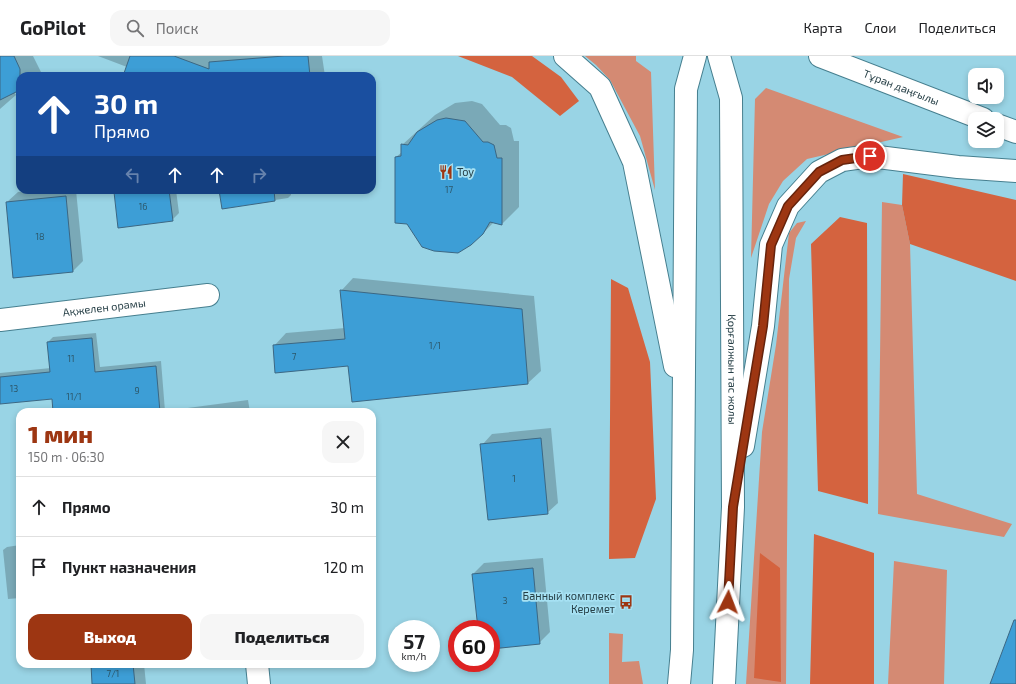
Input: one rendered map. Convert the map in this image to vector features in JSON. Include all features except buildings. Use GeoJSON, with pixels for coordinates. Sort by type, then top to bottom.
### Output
{"type":"FeatureCollection","features":[{"type":"Feature","properties":{"kind":"main road"},"geometry":{"type":"LineString","coordinates":[[565,56],[600,87],[634,162],[684,412]]}},
{"type":"Feature","properties":{"kind":"main road"},"geometry":{"type":"LineString","coordinates":[[679,684],[682,650],[686,89],[695,56]]}},
{"type":"Feature","properties":{"kind":"main road","name":"Қорғалжын тас жолы"},"geometry":{"type":"LineString","coordinates":[[719,56],[731,98],[733,507],[724,684]]}},
{"type":"Feature","properties":{"kind":"main road","name":"Тұран даңғылы"},"geometry":{"type":"LineString","coordinates":[[820,56],[968,113]]}},
{"type":"Feature","properties":{"kind":"main road"},"geometry":{"type":"LineString","coordinates":[[1004,128],[1016,132]]}},
{"type":"Feature","properties":{"kind":"main road"},"geometry":{"type":"LineString","coordinates":[[733,507],[763,326],[771,245],[788,206],[819,172],[842,160],[870,156],[1016,171]]}},
{"type":"Feature","properties":{"kind":"main road","name":"Ақжелен орамы"},"geometry":{"type":"LineString","coordinates":[[0,320],[208,294]]}},
{"type":"Feature","properties":{"kind":"main road"},"geometry":{"type":"LineString","coordinates":[[257,668],[259,684]]}},
{"type":"Feature","properties":{"kind":"shaded area"},"geometry":{"type":"Polygon","coordinates":[[[458,56],[532,56],[561,77],[579,101],[560,116],[512,77],[458,56]]]}},
{"type":"Feature","properties":{"kind":"shaded area"},"geometry":{"type":"Polygon","coordinates":[[[585,56],[636,56],[636,61],[651,72],[655,190],[640,136],[610,80],[585,56]]]}},
{"type":"Feature","properties":{"kind":"shaded area"},"geometry":{"type":"Polygon","coordinates":[[[766,88],[903,137],[807,159],[783,181],[769,204],[751,258],[755,99],[766,88]]]}},
{"type":"Feature","properties":{"kind":"shaded area"},"geometry":{"type":"Polygon","coordinates":[[[903,174],[1016,200],[1016,281],[910,244],[902,205],[903,174]]]}},
{"type":"Feature","properties":{"kind":"shaded area"},"geometry":{"type":"Polygon","coordinates":[[[882,202],[902,205],[910,244],[917,494],[1012,524],[1004,537],[878,514],[882,202]]]}},
{"type":"Feature","properties":{"kind":"shaded area"},"geometry":{"type":"Polygon","coordinates":[[[840,217],[867,223],[868,504],[818,491],[811,244],[840,217]]]}},
{"type":"Feature","properties":{"kind":"shaded area"},"geometry":{"type":"Polygon","coordinates":[[[806,221],[796,238],[789,279],[786,684],[746,684],[762,432],[776,345],[789,233],[797,223],[806,221]]]}},
{"type":"Feature","properties":{"kind":"shaded area"},"geometry":{"type":"Polygon","coordinates":[[[611,279],[628,288],[650,362],[656,499],[635,558],[609,559],[611,279]]]}},
{"type":"Feature","properties":{"kind":"shaded area"},"geometry":{"type":"Polygon","coordinates":[[[814,534],[874,553],[874,684],[810,684],[814,534]]]}},
{"type":"Feature","properties":{"kind":"shaded area"},"geometry":{"type":"Polygon","coordinates":[[[760,553],[780,568],[781,682],[754,678],[760,553]]]}},
{"type":"Feature","properties":{"kind":"shaded area"},"geometry":{"type":"Polygon","coordinates":[[[894,561],[947,570],[944,684],[888,684],[894,561]]]}},
{"type":"Feature","properties":{"kind":"shaded area"},"geometry":{"type":"Polygon","coordinates":[[[609,633],[623,634],[622,662],[639,661],[643,684],[609,684],[609,633]]]}},
{"type":"Feature","properties":{"kind":"place","name":"Toy"},"geometry":{"type":"Point","coordinates":[446,172]}},
{"type":"Feature","properties":{"kind":"place","name":"Банный комплекс Керемет"},"geometry":{"type":"Point","coordinates":[626,602]}},
{"type":"Feature","properties":{"kind":"route"},"geometry":{"type":"LineString","coordinates":[[728,602],[733,507],[763,326],[771,245],[788,206],[819,172],[842,160],[870,156]]}}]}
